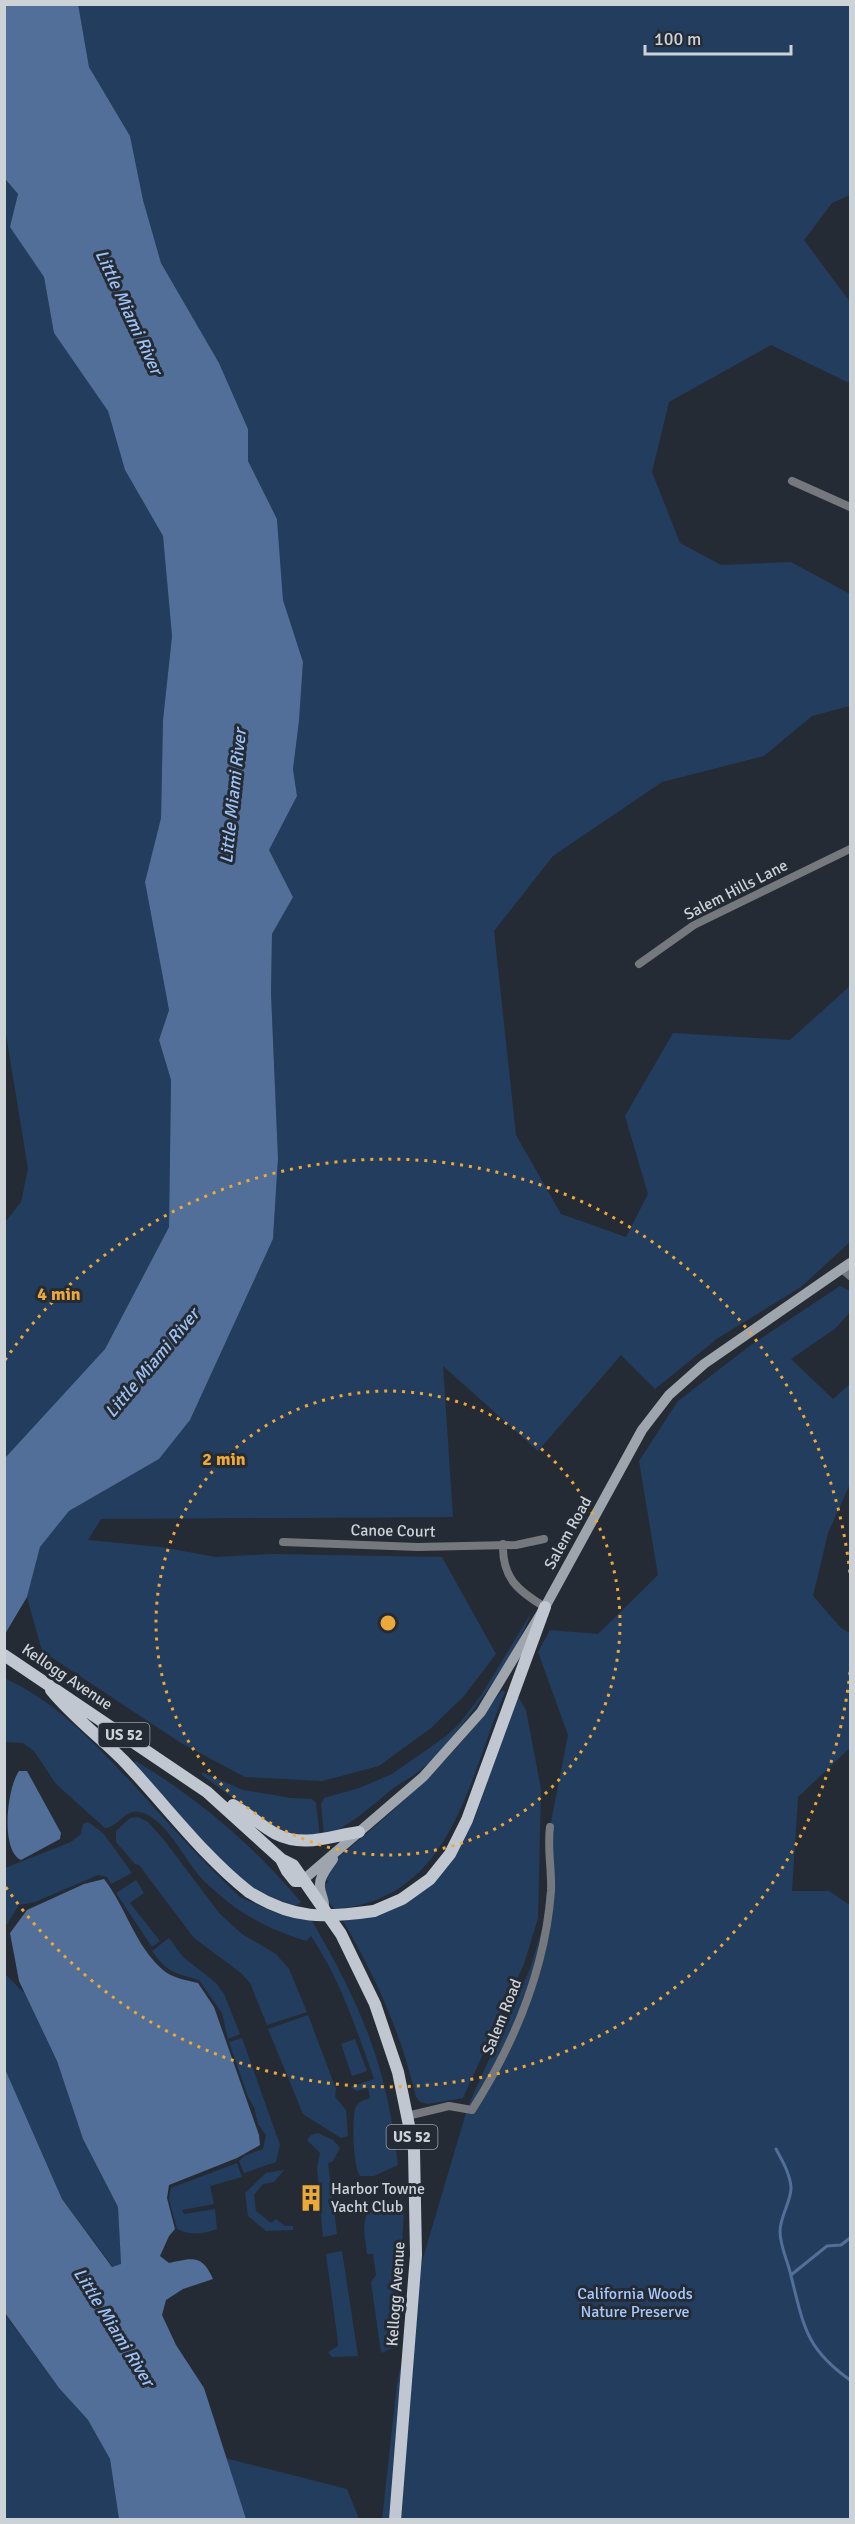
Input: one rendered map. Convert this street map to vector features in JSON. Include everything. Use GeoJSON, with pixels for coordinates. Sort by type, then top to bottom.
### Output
{"type":"FeatureCollection","features":[{"type":"Feature","properties":{"kind":"main road"},"geometry":{"type":"LineString","coordinates":[[40,1678],[66,1709],[123,1761],[213,1859],[249,1892],[267,1903],[299,1914],[319,1917],[374,1911],[402,1899],[430,1879],[450,1854],[467,1820],[545,1607]]}},
{"type":"Feature","properties":{"kind":"main road","name":"Kellogg Avenue"},"geometry":{"type":"LineString","coordinates":[[4,1655],[207,1792],[282,1859],[294,1865],[302,1875],[302,1881],[324,1910],[352,1955],[375,2004],[392,2050],[407,2116],[417,2177],[417,2243],[395,2520]]}},
{"type":"Feature","properties":{"kind":"main road"},"geometry":{"type":"LineString","coordinates":[[207,1792],[237,1807],[276,1834],[288,1838],[310,1842],[359,1832]]}},
{"type":"Feature","properties":{"kind":"street"},"geometry":{"type":"LineString","coordinates":[[792,481],[850,507]]}},
{"type":"Feature","properties":{"kind":"street","name":"Salem Hills Lane"},"geometry":{"type":"LineString","coordinates":[[639,964],[694,925],[850,849]]}},
{"type":"Feature","properties":{"kind":"street","name":"Salem Road"},"geometry":{"type":"LineString","coordinates":[[302,1881],[423,1777],[462,1734],[498,1686],[545,1607],[642,1430],[669,1395],[704,1364],[848,1269]]}},
{"type":"Feature","properties":{"kind":"street","name":"Canoe Court"},"geometry":{"type":"LineString","coordinates":[[282,1542],[418,1546],[503,1544],[544,1539]]}},
{"type":"Feature","properties":{"kind":"street"},"geometry":{"type":"LineString","coordinates":[[503,1544],[504,1567],[514,1586],[545,1607]]}},
{"type":"Feature","properties":{"kind":"street","name":"Salem Road"},"geometry":{"type":"LineString","coordinates":[[407,2116],[449,2106],[472,2110],[506,2053],[524,2009],[541,1952],[551,1890],[550,1827]]}},
{"type":"Feature","properties":{"kind":"street","name":"Salem Road"},"geometry":{"type":"LineString","coordinates":[[324,1910],[325,1904],[320,1887],[321,1878],[340,1849]]}},
{"type":"Feature","properties":{"kind":"green space"},"geometry":{"type":"Polygon","coordinates":[[[78,5],[850,5],[850,195],[832,203],[804,240],[850,302],[850,381],[847,382],[771,345],[669,402],[652,472],[680,543],[721,565],[791,562],[850,594],[850,706],[812,716],[764,756],[662,782],[553,856],[494,931],[516,1135],[561,1214],[626,1237],[648,1194],[625,1116],[673,1033],[790,1040],[850,986],[850,1242],[801,1287],[718,1338],[655,1389],[621,1355],[538,1451],[443,1366],[453,1517],[101,1519],[88,1540],[161,1547],[216,1557],[271,1554],[442,1557],[496,1654],[464,1696],[431,1728],[379,1766],[322,1781],[245,1777],[181,1743],[42,1651],[27,1597],[40,1547],[69,1511],[159,1459],[190,1420],[273,1239],[278,1158],[271,993],[272,934],[293,897],[269,850],[297,796],[293,769],[303,662],[283,600],[277,519],[248,461],[248,429],[219,363],[161,263],[143,200],[130,136],[89,67],[78,5]]]}},
{"type":"Feature","properties":{"kind":"green space"},"geometry":{"type":"Polygon","coordinates":[[[4,179],[18,194],[11,227],[44,277],[54,333],[108,411],[125,470],[163,536],[172,636],[163,720],[161,818],[145,882],[169,1010],[159,1040],[171,1080],[169,1227],[105,1349],[5,1458],[5,1222],[21,1202],[28,1169],[4,1022],[4,179]]]}},
{"type":"Feature","properties":{"kind":"green space","name":"California Woods Nature Preserve"},"geometry":{"type":"Polygon","coordinates":[[[840,1286],[850,1291],[850,1312],[836,1328],[791,1359],[833,1399],[850,1384],[850,1484],[828,1533],[813,1596],[841,1628],[850,1633],[850,1748],[798,1797],[792,1891],[829,1891],[850,1905],[850,2519],[382,2520],[397,2384],[421,2265],[468,2106],[530,1969],[543,1926],[549,1872],[550,1827],[568,1735],[538,1652],[550,1630],[598,1634],[658,1575],[639,1461],[678,1401],[751,1345],[840,1286]]]}},
{"type":"Feature","properties":{"kind":"green space"},"geometry":{"type":"Polygon","coordinates":[[[531,1613],[513,1651],[482,1698],[465,1722],[432,1760],[351,1822],[324,1836],[321,1804],[324,1798],[359,1788],[392,1774],[445,1737],[459,1724],[482,1694],[531,1613]]]}},
{"type":"Feature","properties":{"kind":"green space"},"geometry":{"type":"Polygon","coordinates":[[[4,1678],[41,1698],[89,1738],[240,1897],[271,1911],[312,1921],[345,1981],[370,2038],[387,2097],[398,2165],[374,2176],[360,2176],[354,2143],[355,2109],[363,2100],[370,2098],[368,2088],[356,2091],[351,2087],[374,2079],[339,1987],[311,1936],[306,1941],[277,1930],[240,1911],[205,1882],[167,1832],[150,1816],[135,1811],[114,1825],[105,1828],[56,1784],[34,1751],[23,1743],[5,1742],[4,1678]]]}},
{"type":"Feature","properties":{"kind":"green space"},"geometry":{"type":"Polygon","coordinates":[[[502,1690],[505,1692],[465,1798],[450,1831],[430,1860],[405,1884],[374,1901],[334,1909],[326,1897],[325,1884],[329,1882],[326,1879],[333,1862],[424,1782],[464,1740],[502,1690]]]}},
{"type":"Feature","properties":{"kind":"green space"},"geometry":{"type":"Polygon","coordinates":[[[517,1695],[526,1710],[541,1789],[538,1918],[524,1964],[463,2098],[428,2104],[420,2102],[416,2097],[403,2050],[386,2006],[343,1921],[366,1917],[394,1905],[456,1854],[475,1818],[517,1695]]]}},
{"type":"Feature","properties":{"kind":"green space"},"geometry":{"type":"Polygon","coordinates":[[[136,1761],[182,1791],[225,1825],[264,1861],[301,1902],[296,1906],[280,1900],[257,1890],[235,1876],[133,1764],[136,1761]]]}},
{"type":"Feature","properties":{"kind":"green space"},"geometry":{"type":"Polygon","coordinates":[[[202,1772],[243,1790],[312,1799],[316,1803],[320,1837],[296,1837],[269,1825],[202,1775],[202,1772]]]}},
{"type":"Feature","properties":{"kind":"green space"},"geometry":{"type":"Polygon","coordinates":[[[138,1817],[148,1822],[164,1840],[220,1914],[242,1934],[276,1954],[289,1969],[307,2012],[267,2025],[250,1983],[241,1973],[194,1938],[139,1865],[135,1864],[116,1842],[116,1831],[130,1818],[138,1817]]]}},
{"type":"Feature","properties":{"kind":"green space"},"geometry":{"type":"Polygon","coordinates":[[[88,1822],[103,1833],[132,1873],[111,1884],[107,1877],[98,1875],[35,1902],[19,1905],[5,1927],[5,1868],[71,1842],[81,1834],[83,1824],[88,1822]]]}},
{"type":"Feature","properties":{"kind":"green space"},"geometry":{"type":"Polygon","coordinates":[[[136,1880],[144,1893],[130,1903],[160,1941],[152,1947],[116,1893],[136,1880]]]}},
{"type":"Feature","properties":{"kind":"green space"},"geometry":{"type":"Polygon","coordinates":[[[169,1938],[183,1957],[216,1983],[224,1994],[240,2034],[228,2039],[222,2013],[199,1980],[172,1971],[152,1951],[169,1938]]]}},
{"type":"Feature","properties":{"kind":"green space"},"geometry":{"type":"Polygon","coordinates":[[[4,1973],[25,1994],[57,2061],[83,2139],[118,2207],[121,2265],[113,2267],[62,2199],[5,2069],[4,1973]]]}},
{"type":"Feature","properties":{"kind":"green space"},"geometry":{"type":"Polygon","coordinates":[[[308,2015],[336,2089],[335,2097],[346,2110],[348,2136],[341,2138],[303,2114],[268,2029],[308,2015]]]}},
{"type":"Feature","properties":{"kind":"green space"},"geometry":{"type":"Polygon","coordinates":[[[242,2038],[280,2145],[276,2162],[244,2173],[239,2161],[244,2156],[263,2149],[266,2135],[258,2124],[254,2107],[248,2097],[229,2042],[242,2038]]]}},
{"type":"Feature","properties":{"kind":"green space"},"geometry":{"type":"Polygon","coordinates":[[[355,2039],[367,2071],[352,2076],[341,2044],[355,2039]]]}},
{"type":"Feature","properties":{"kind":"green space"},"geometry":{"type":"Polygon","coordinates":[[[318,2133],[333,2140],[340,2148],[332,2162],[328,2163],[337,2234],[323,2237],[317,2168],[320,2153],[307,2140],[311,2135],[318,2133]]]}},
{"type":"Feature","properties":{"kind":"green space"},"geometry":{"type":"Polygon","coordinates":[[[237,2163],[242,2177],[210,2186],[214,2204],[182,2210],[184,2214],[215,2209],[217,2229],[197,2234],[177,2229],[169,2199],[171,2188],[237,2163]]]}},
{"type":"Feature","properties":{"kind":"green space"},"geometry":{"type":"Polygon","coordinates":[[[284,2170],[274,2182],[263,2184],[254,2195],[256,2211],[271,2223],[276,2219],[285,2226],[293,2226],[293,2230],[266,2231],[248,2216],[245,2193],[266,2173],[284,2170]]]}},
{"type":"Feature","properties":{"kind":"green space"},"geometry":{"type":"Polygon","coordinates":[[[375,2203],[404,2211],[395,2347],[381,2353],[371,2282],[376,2275],[373,2254],[367,2254],[364,2233],[367,2215],[375,2203]]]}},
{"type":"Feature","properties":{"kind":"green space"},"geometry":{"type":"Polygon","coordinates":[[[342,2251],[358,2356],[332,2357],[328,2352],[338,2346],[338,2342],[326,2254],[342,2251]]]}},
{"type":"Feature","properties":{"kind":"green space"},"geometry":{"type":"Polygon","coordinates":[[[4,2313],[59,2388],[88,2420],[110,2459],[119,2519],[5,2519],[4,2313]]]}},
{"type":"Feature","properties":{"kind":"green space"},"geometry":{"type":"Polygon","coordinates":[[[225,2458],[347,2489],[359,2519],[246,2519],[225,2458]]]}},
{"type":"Feature","properties":{"kind":"water","name":"Little Miami River"},"geometry":{"type":"Polygon","coordinates":[[[78,4],[89,67],[130,136],[143,200],[161,263],[219,363],[248,429],[248,461],[277,519],[283,600],[303,662],[293,769],[297,796],[269,850],[293,897],[272,934],[271,993],[278,1158],[273,1239],[190,1420],[159,1459],[69,1511],[40,1547],[27,1597],[5,1634],[5,1458],[105,1349],[169,1227],[171,1080],[159,1040],[169,1010],[145,882],[161,818],[163,720],[172,636],[163,536],[125,470],[108,411],[54,333],[44,277],[10,227],[18,194],[5,179],[5,5],[78,4]]]}},
{"type":"Feature","properties":{"kind":"water"},"geometry":{"type":"Polygon","coordinates":[[[19,1771],[27,1771],[61,1833],[60,1839],[21,1860],[14,1854],[8,1832],[11,1791],[19,1771]]]}},
{"type":"Feature","properties":{"kind":"water","name":"Little Miami River"},"geometry":{"type":"Polygon","coordinates":[[[104,1879],[153,1960],[171,1975],[198,1983],[214,2007],[259,2135],[260,2145],[237,2158],[169,2185],[167,2198],[175,2229],[169,2236],[160,2256],[169,2263],[191,2259],[201,2262],[213,2279],[183,2289],[166,2300],[162,2315],[176,2345],[204,2388],[246,2519],[119,2519],[110,2459],[88,2420],[59,2388],[5,2313],[5,2069],[62,2199],[112,2267],[121,2264],[118,2207],[83,2139],[57,2061],[19,1981],[10,1933],[27,1910],[84,1884],[104,1879]]]}},
{"type":"Feature","properties":{"kind":"waterway"},"geometry":{"type":"LineString","coordinates":[[776,2149],[791,2187],[780,2237],[799,2309],[808,2335],[815,2346],[835,2368],[850,2380]]}},
{"type":"Feature","properties":{"kind":"waterway"},"geometry":{"type":"LineString","coordinates":[[791,2275],[827,2246],[841,2245],[850,2238]]}},
{"type":"Feature","properties":{"kind":"place","name":"Harbor Towne Yacht Club"},"geometry":{"type":"Point","coordinates":[311,2198]}}]}
